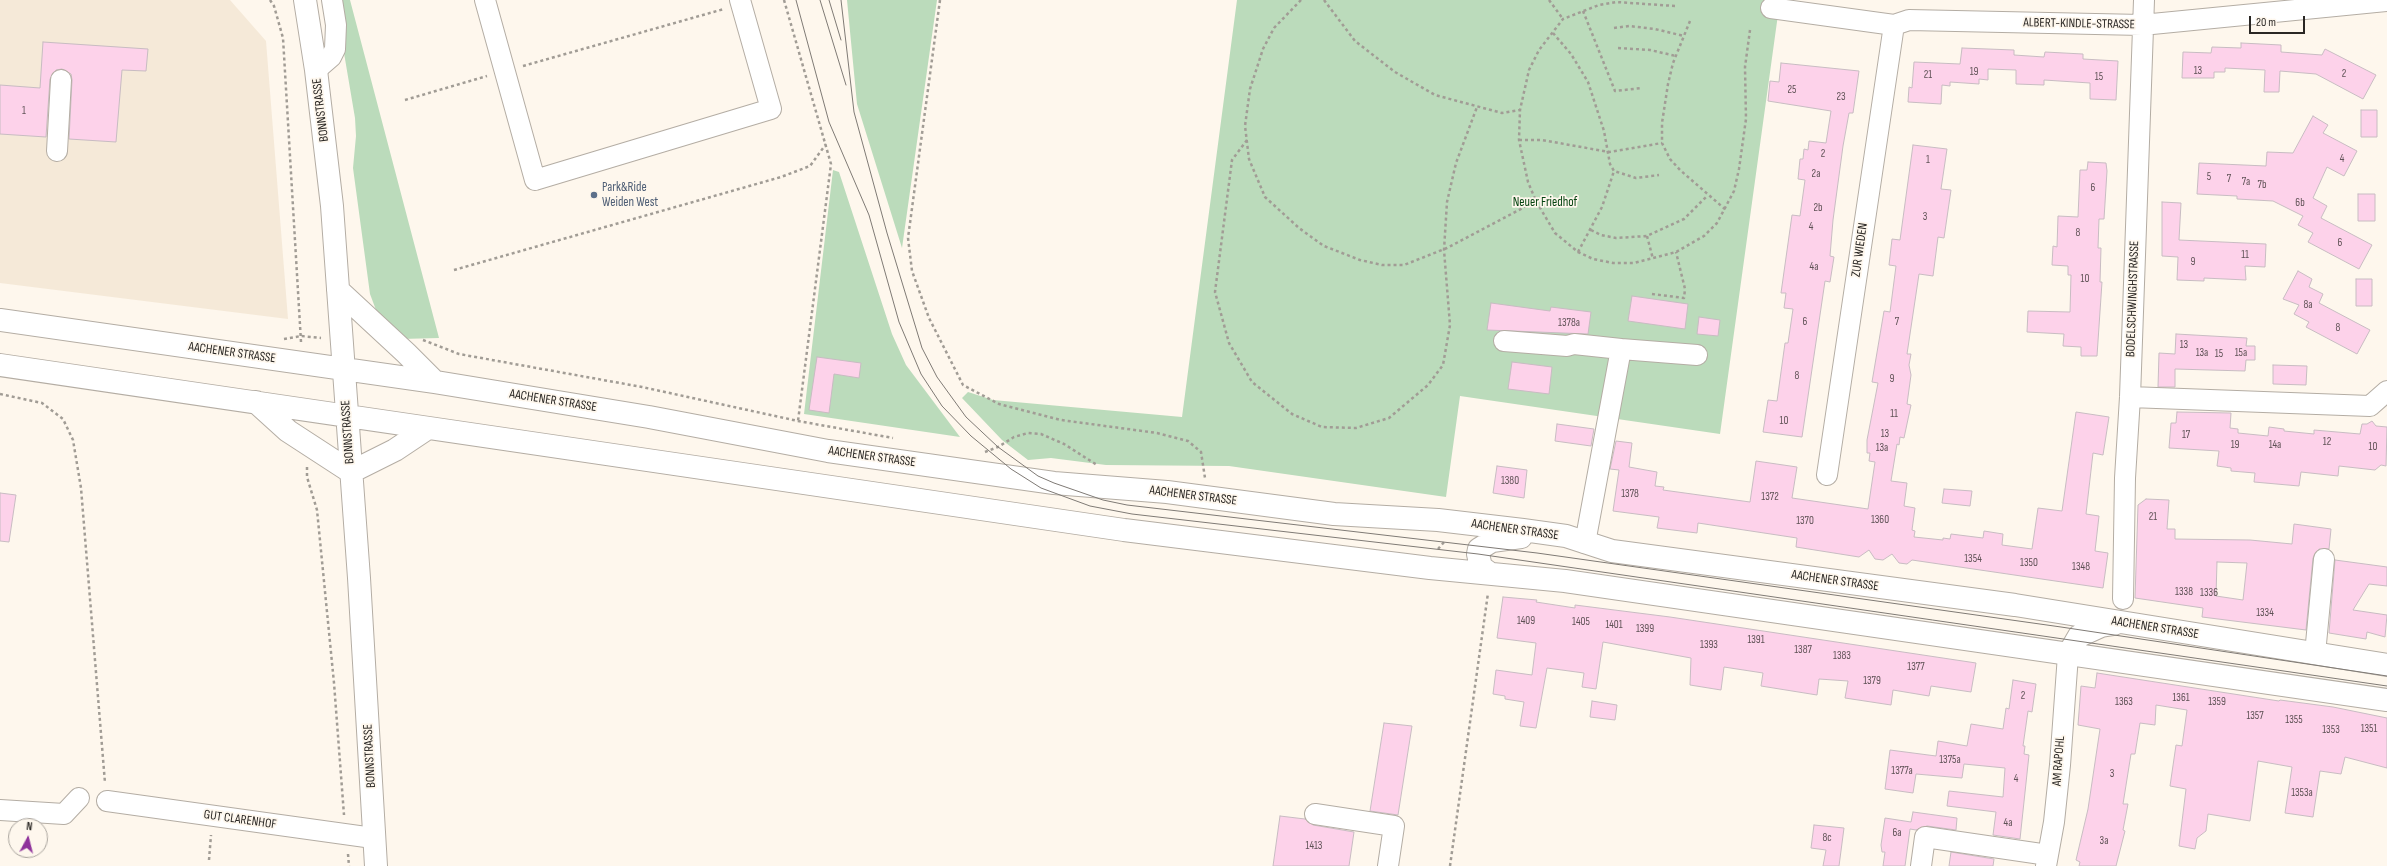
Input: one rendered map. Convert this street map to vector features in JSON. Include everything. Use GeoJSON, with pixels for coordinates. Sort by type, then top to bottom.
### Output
{"type":"FeatureCollection","features":[{"type":"Feature","properties":{"kind":"main road","name":"BONNSTRASSE"},"geometry":{"type":"LineString","coordinates":[[305,0],[316,70],[332,206],[370,741],[373,838],[376,866]]}},
{"type":"Feature","properties":{"kind":"main road"},"geometry":{"type":"LineString","coordinates":[[338,290],[435,382]]}},
{"type":"Feature","properties":{"kind":"main road","name":"AACHENER STRASSE"},"geometry":{"type":"LineString","coordinates":[[0,320],[435,382],[649,417],[828,451],[1054,483],[1167,492],[1334,514],[1438,520],[1566,536],[1612,551],[2050,610],[2387,665]]}},
{"type":"Feature","properties":{"kind":"main road"},"geometry":{"type":"LineString","coordinates":[[0,365],[1124,530],[1490,581],[1539,577],[1770,609],[2068,655],[2387,700]]}},
{"type":"Feature","properties":{"kind":"main road"},"geometry":{"type":"LineString","coordinates":[[256,402],[288,431],[350,472],[395,450],[428,428]]}},
{"type":"Feature","properties":{"kind":"main road"},"geometry":{"type":"LineString","coordinates":[[1490,581],[1478,562],[1478,554],[1482,546],[1492,541],[1544,533]]}},
{"type":"Feature","properties":{"kind":"main road"},"geometry":{"type":"LineString","coordinates":[[2050,610],[2065,635],[2068,655]]}},
{"type":"Feature","properties":{"kind":"main road"},"geometry":{"type":"LineString","coordinates":[[2068,655],[2079,636],[2101,626],[2119,622]]}},
{"type":"Feature","properties":{"kind":"street"},"geometry":{"type":"LineString","coordinates":[[316,70],[332,57],[335,49],[336,25],[332,0]]}},
{"type":"Feature","properties":{"kind":"street"},"geometry":{"type":"LineString","coordinates":[[485,0],[535,180],[771,109],[740,2]]}},
{"type":"Feature","properties":{"kind":"street","name":"BODELSCHWINGHSTRASSE"},"geometry":{"type":"LineString","coordinates":[[2123,598],[2125,478],[2130,397],[2144,0]]}},
{"type":"Feature","properties":{"kind":"street","name":"ALBERT-KINDLE-STRASSE"},"geometry":{"type":"LineString","coordinates":[[1771,8],[1894,25],[1909,20],[2142,25],[2387,1]]}},
{"type":"Feature","properties":{"kind":"street","name":"ZUR WIEDEN"},"geometry":{"type":"LineString","coordinates":[[1827,475],[1894,25]]}},
{"type":"Feature","properties":{"kind":"street"},"geometry":{"type":"LineString","coordinates":[[57,151],[61,80]]}},
{"type":"Feature","properties":{"kind":"street"},"geometry":{"type":"LineString","coordinates":[[1504,341],[1567,346],[1574,344],[1698,355]]}},
{"type":"Feature","properties":{"kind":"street"},"geometry":{"type":"LineString","coordinates":[[1584,543],[1621,349]]}},
{"type":"Feature","properties":{"kind":"street"},"geometry":{"type":"LineString","coordinates":[[2130,397],[2370,406],[2387,391]]}},
{"type":"Feature","properties":{"kind":"street"},"geometry":{"type":"LineString","coordinates":[[2315,654],[2324,559]]}},
{"type":"Feature","properties":{"kind":"street","name":"AM RAPOHL"},"geometry":{"type":"LineString","coordinates":[[2047,861],[2060,765],[2068,655]]}},
{"type":"Feature","properties":{"kind":"street"},"geometry":{"type":"LineString","coordinates":[[0,810],[64,814],[80,798]]}},
{"type":"Feature","properties":{"kind":"street","name":"GUT CLARENHOF"},"geometry":{"type":"LineString","coordinates":[[107,801],[373,838]]}},
{"type":"Feature","properties":{"kind":"street"},"geometry":{"type":"LineString","coordinates":[[1315,814],[1394,826],[1388,866]]}},
{"type":"Feature","properties":{"kind":"street"},"geometry":{"type":"LineString","coordinates":[[1921,866],[1925,837],[2047,861]]}},
{"type":"Feature","properties":{"kind":"path"},"geometry":{"type":"LineString","coordinates":[[784,0],[827,143],[831,164],[798,421]]}},
{"type":"Feature","properties":{"kind":"path"},"geometry":{"type":"LineString","coordinates":[[940,0],[908,238],[912,271],[929,318],[963,385],[999,404],[1060,420],[1157,433],[1188,441],[1201,452],[1202,457]]}},
{"type":"Feature","properties":{"kind":"path"},"geometry":{"type":"LineString","coordinates":[[1302,0],[1274,28],[1263,49],[1250,89],[1245,126],[1249,159],[1265,197],[1299,228],[1324,246],[1360,260],[1382,265],[1404,265],[1444,250],[1536,201]]}},
{"type":"Feature","properties":{"kind":"path"},"geometry":{"type":"LineString","coordinates":[[1324,0],[1356,41],[1395,72],[1435,95],[1502,113],[1520,110]]}},
{"type":"Feature","properties":{"kind":"path"},"geometry":{"type":"LineString","coordinates":[[1549,0],[1563,19]]}},
{"type":"Feature","properties":{"kind":"path"},"geometry":{"type":"LineString","coordinates":[[405,100],[505,72],[740,2]]}},
{"type":"Feature","properties":{"kind":"path"},"geometry":{"type":"LineString","coordinates":[[1675,6],[1616,2],[1583,11],[1563,19],[1539,50],[1529,70],[1520,110],[1522,161],[1536,201],[1555,233],[1578,252],[1593,259],[1613,263],[1634,263],[1652,259],[1676,252],[1704,236],[1718,223],[1726,210],[1734,191],[1744,142],[1746,119],[1745,67],[1750,30]]}},
{"type":"Feature","properties":{"kind":"path"},"geometry":{"type":"LineString","coordinates":[[1583,11],[1615,91],[1642,88]]}},
{"type":"Feature","properties":{"kind":"path"},"geometry":{"type":"LineString","coordinates":[[1690,21],[1676,56],[1664,104],[1662,143],[1670,159],[1707,196],[1726,210]]}},
{"type":"Feature","properties":{"kind":"path"},"geometry":{"type":"LineString","coordinates":[[1614,28],[1629,26],[1655,29],[1684,36]]}},
{"type":"Feature","properties":{"kind":"path"},"geometry":{"type":"LineString","coordinates":[[1553,33],[1571,54],[1588,82],[1604,131],[1610,164],[1614,171],[1636,178],[1659,175]]}},
{"type":"Feature","properties":{"kind":"path"},"geometry":{"type":"LineString","coordinates":[[1618,48],[1650,50],[1676,56]]}},
{"type":"Feature","properties":{"kind":"path"},"geometry":{"type":"LineString","coordinates":[[1247,140],[1232,160],[1215,292],[1229,343],[1252,382],[1292,414],[1322,427],[1356,428],[1389,418],[1428,385],[1443,365],[1450,325],[1444,250],[1447,202],[1456,163],[1477,107]]}},
{"type":"Feature","properties":{"kind":"path"},"geometry":{"type":"LineString","coordinates":[[1520,140],[1542,140],[1608,152],[1662,143]]}},
{"type":"Feature","properties":{"kind":"path"},"geometry":{"type":"LineString","coordinates":[[454,270],[781,177],[789,172],[810,166],[827,143]]}},
{"type":"Feature","properties":{"kind":"path"},"geometry":{"type":"LineString","coordinates":[[1578,252],[1591,230],[1604,202],[1614,171]]}},
{"type":"Feature","properties":{"kind":"path"},"geometry":{"type":"LineString","coordinates":[[1591,230],[1601,235],[1616,238],[1647,236],[1684,219],[1707,196]]}},
{"type":"Feature","properties":{"kind":"path"},"geometry":{"type":"LineString","coordinates":[[1647,236],[1652,259]]}},
{"type":"Feature","properties":{"kind":"path"},"geometry":{"type":"LineString","coordinates":[[1652,294],[1684,298],[1685,289],[1676,252]]}},
{"type":"Feature","properties":{"kind":"path"},"geometry":{"type":"LineString","coordinates":[[0,394],[42,403],[63,419],[73,440],[81,488],[107,801]]}},
{"type":"Feature","properties":{"kind":"path"},"geometry":{"type":"LineString","coordinates":[[778,416],[798,421],[901,439]]}},
{"type":"Feature","properties":{"kind":"path"},"geometry":{"type":"LineString","coordinates":[[978,454],[998,447],[1014,437],[1028,433],[1041,434],[1053,438],[1078,455],[1102,467]]}},
{"type":"Feature","properties":{"kind":"path"},"geometry":{"type":"LineString","coordinates":[[1197,478],[1212,480]]}},
{"type":"Feature","properties":{"kind":"path"},"geometry":{"type":"LineString","coordinates":[[1435,553],[1449,534],[1437,533],[1438,520]]}},
{"type":"Feature","properties":{"kind":"path"},"geometry":{"type":"LineString","coordinates":[[1450,866],[1490,581]]}},
{"type":"Feature","properties":{"kind":"path"},"geometry":{"type":"LineString","coordinates":[[209,860],[213,816]]}},
{"type":"Feature","properties":{"kind":"shaded area"},"geometry":{"type":"Polygon","coordinates":[[[0,0],[230,0],[266,41],[288,319],[0,283],[0,0]]]}},
{"type":"Feature","properties":{"kind":"green space"},"geometry":{"type":"Polygon","coordinates":[[[339,0],[350,0],[439,338],[401,339],[376,310],[370,294],[353,168],[356,136],[355,118],[344,53],[339,0]]]}},
{"type":"Feature","properties":{"kind":"green space"},"geometry":{"type":"Polygon","coordinates":[[[847,0],[937,0],[902,248],[857,104],[847,0]]]}},
{"type":"Feature","properties":{"kind":"green space","name":"Neuer Friedhof"},"geometry":{"type":"Polygon","coordinates":[[[1237,0],[1780,0],[1720,434],[1460,396],[1446,497],[1229,466],[1106,465],[1051,458],[1028,460],[1002,440],[962,398],[968,392],[993,400],[1182,417],[1237,0]]]}},
{"type":"Feature","properties":{"kind":"green space"},"geometry":{"type":"Polygon","coordinates":[[[833,170],[839,172],[892,334],[906,365],[960,437],[804,414],[833,170]]]}},
{"type":"Feature","properties":{"kind":"building"},"geometry":{"type":"Polygon","coordinates":[[[43,42],[148,49],[146,71],[122,70],[116,142],[69,139],[72,80],[71,74],[62,69],[56,70],[50,79],[46,137],[0,134],[0,85],[40,88],[43,42]]]}},
{"type":"Feature","properties":{"kind":"building"},"geometry":{"type":"Polygon","coordinates":[[[2241,43],[2281,45],[2281,52],[2322,55],[2325,49],[2376,75],[2363,99],[2316,74],[2280,71],[2279,92],[2264,92],[2265,70],[2225,68],[2225,72],[2214,72],[2214,78],[2182,78],[2183,52],[2211,53],[2212,47],[2241,48],[2241,43]]]}},
{"type":"Feature","properties":{"kind":"building"},"geometry":{"type":"Polygon","coordinates":[[[1962,48],[2014,50],[2014,55],[2044,57],[2045,52],[2083,54],[2083,59],[2118,61],[2116,100],[2090,99],[2090,83],[2044,80],[2044,85],[2016,84],[2016,70],[1988,69],[1988,80],[1979,79],[1979,84],[1950,82],[1950,86],[1942,85],[1941,104],[1908,102],[1909,87],[1912,88],[1914,62],[1960,64],[1962,48]]]}},
{"type":"Feature","properties":{"kind":"building"},"geometry":{"type":"Polygon","coordinates":[[[1781,63],[1859,71],[1853,113],[1849,113],[1843,146],[1833,220],[1830,256],[1834,257],[1830,282],[1825,281],[1802,437],[1763,432],[1768,400],[1777,401],[1785,343],[1788,343],[1793,309],[1784,308],[1786,293],[1781,293],[1792,215],[1800,216],[1805,180],[1798,179],[1800,159],[1803,159],[1804,149],[1808,150],[1809,141],[1826,143],[1831,111],[1768,101],[1770,81],[1779,82],[1781,63]]]}},
{"type":"Feature","properties":{"kind":"building"},"geometry":{"type":"Polygon","coordinates":[[[2361,110],[2377,110],[2377,137],[2361,137],[2361,110]]]}},
{"type":"Feature","properties":{"kind":"building"},"geometry":{"type":"Polygon","coordinates":[[[2313,116],[2328,125],[2323,133],[2357,151],[2344,176],[2327,167],[2313,198],[2327,206],[2321,218],[2372,245],[2359,269],[2308,242],[2313,233],[2298,225],[2303,216],[2273,201],[2237,199],[2237,196],[2197,194],[2199,163],[2266,166],[2267,152],[2293,153],[2313,116]]]}},
{"type":"Feature","properties":{"kind":"building"},"geometry":{"type":"Polygon","coordinates":[[[1913,145],[1947,149],[1941,189],[1951,190],[1944,238],[1938,237],[1933,276],[1919,274],[1907,354],[1911,354],[1909,365],[1911,375],[1907,404],[1911,405],[1904,438],[1900,437],[1899,445],[1897,444],[1891,481],[1907,483],[1904,506],[1915,508],[1912,530],[1915,531],[1914,537],[1943,540],[1943,538],[1950,539],[1951,534],[1983,538],[1984,531],[2003,534],[2002,545],[2032,549],[2038,508],[2062,511],[2076,412],[2109,417],[2103,455],[2093,453],[2086,514],[2099,516],[2095,551],[2108,553],[2103,588],[1912,560],[1907,564],[1899,563],[1892,554],[1883,560],[1875,559],[1869,550],[1859,557],[1796,547],[1797,538],[1698,523],[1697,533],[1657,528],[1659,517],[1613,511],[1619,470],[1610,469],[1616,441],[1632,443],[1629,467],[1657,472],[1655,486],[1664,487],[1663,490],[1750,502],[1756,461],[1797,467],[1792,498],[1868,509],[1875,462],[1869,461],[1870,453],[1867,453],[1867,440],[1878,383],[1872,382],[1884,311],[1890,312],[1896,266],[1889,265],[1892,239],[1900,240],[1913,145]]]}},
{"type":"Feature","properties":{"kind":"building"},"geometry":{"type":"Polygon","coordinates":[[[2088,162],[2106,163],[2107,171],[2104,219],[2099,219],[2098,248],[2101,248],[2100,282],[2102,282],[2097,356],[2081,356],[2081,347],[2063,346],[2064,334],[2027,332],[2028,311],[2070,312],[2071,275],[2068,275],[2068,266],[2052,265],[2053,246],[2057,247],[2058,216],[2078,217],[2080,170],[2087,170],[2088,162]]]}},
{"type":"Feature","properties":{"kind":"building"},"geometry":{"type":"Polygon","coordinates":[[[2358,194],[2375,194],[2375,221],[2358,221],[2358,194]]]}},
{"type":"Feature","properties":{"kind":"building"},"geometry":{"type":"Polygon","coordinates":[[[2162,202],[2181,203],[2179,240],[2266,244],[2265,267],[2245,266],[2246,280],[2204,278],[2204,281],[2177,280],[2178,257],[2162,256],[2162,202]]]}},
{"type":"Feature","properties":{"kind":"building"},"geometry":{"type":"Polygon","coordinates":[[[2298,271],[2312,279],[2309,287],[2323,294],[2319,303],[2370,330],[2357,354],[2306,327],[2309,322],[2294,314],[2299,305],[2283,299],[2298,271]]]}},
{"type":"Feature","properties":{"kind":"building"},"geometry":{"type":"Polygon","coordinates":[[[2356,279],[2372,279],[2372,306],[2356,306],[2356,279]]]}},
{"type":"Feature","properties":{"kind":"building"},"geometry":{"type":"Polygon","coordinates":[[[1632,296],[1688,304],[1685,329],[1628,321],[1632,296]]]}},
{"type":"Feature","properties":{"kind":"building"},"geometry":{"type":"Polygon","coordinates":[[[1491,303],[1550,311],[1551,307],[1591,312],[1588,334],[1487,330],[1491,303]]]}},
{"type":"Feature","properties":{"kind":"building"},"geometry":{"type":"Polygon","coordinates":[[[1699,317],[1720,320],[1718,336],[1697,334],[1699,317]]]}},
{"type":"Feature","properties":{"kind":"building"},"geometry":{"type":"Polygon","coordinates":[[[2176,334],[2247,338],[2246,346],[2255,346],[2255,360],[2246,360],[2245,371],[2175,369],[2175,387],[2158,387],[2159,353],[2175,354],[2176,334]]]}},
{"type":"Feature","properties":{"kind":"building"},"geometry":{"type":"Polygon","coordinates":[[[817,357],[861,363],[859,378],[834,374],[829,413],[809,410],[817,357]]]}},
{"type":"Feature","properties":{"kind":"building"},"geometry":{"type":"Polygon","coordinates":[[[1512,362],[1552,367],[1549,394],[1508,389],[1512,362]]]}},
{"type":"Feature","properties":{"kind":"building"},"geometry":{"type":"Polygon","coordinates":[[[2273,365],[2307,366],[2306,385],[2273,384],[2273,365]]]}},
{"type":"Feature","properties":{"kind":"building"},"geometry":{"type":"Polygon","coordinates":[[[2177,412],[2231,413],[2230,428],[2238,429],[2238,433],[2268,436],[2269,427],[2284,429],[2284,431],[2314,434],[2314,430],[2360,434],[2362,424],[2367,424],[2372,421],[2376,426],[2387,427],[2386,466],[2381,465],[2375,470],[2339,466],[2338,476],[2301,472],[2299,486],[2254,482],[2255,473],[2231,471],[2231,468],[2217,466],[2219,451],[2169,448],[2171,423],[2176,423],[2177,412]]]}},
{"type":"Feature","properties":{"kind":"building"},"geometry":{"type":"Polygon","coordinates":[[[1557,424],[1594,429],[1591,446],[1555,441],[1557,424]]]}},
{"type":"Feature","properties":{"kind":"building"},"geometry":{"type":"Polygon","coordinates":[[[1497,466],[1527,470],[1524,498],[1493,493],[1497,466]]]}},
{"type":"Feature","properties":{"kind":"building"},"geometry":{"type":"Polygon","coordinates":[[[1944,489],[1972,491],[1970,506],[1942,503],[1944,489]]]}},
{"type":"Feature","properties":{"kind":"building"},"geometry":{"type":"Polygon","coordinates":[[[0,493],[16,495],[9,542],[0,541],[0,493]]]}},
{"type":"Feature","properties":{"kind":"building"},"geometry":{"type":"Polygon","coordinates":[[[2146,499],[2169,500],[2167,529],[2175,529],[2175,539],[2250,540],[2292,544],[2294,524],[2331,529],[2329,549],[2319,549],[2313,558],[2306,630],[2202,617],[2203,608],[2135,598],[2138,505],[2146,499]],[[2217,562],[2216,596],[2243,600],[2247,563],[2217,562]]]}},
{"type":"Feature","properties":{"kind":"building"},"geometry":{"type":"Polygon","coordinates":[[[2335,560],[2387,567],[2387,586],[2369,584],[2353,610],[2387,615],[2385,637],[2367,632],[2366,639],[2329,633],[2335,560]]]}},
{"type":"Feature","properties":{"kind":"building"},"geometry":{"type":"Polygon","coordinates":[[[1503,597],[1537,600],[1536,602],[1575,608],[1575,605],[1670,617],[1976,663],[1971,692],[1931,686],[1929,696],[1893,690],[1891,705],[1845,698],[1848,681],[1819,679],[1817,695],[1761,686],[1763,673],[1724,667],[1721,690],[1690,685],[1691,658],[1603,642],[1596,689],[1582,687],[1584,673],[1547,668],[1536,728],[1520,726],[1524,702],[1505,699],[1505,696],[1493,694],[1496,670],[1532,675],[1536,643],[1497,638],[1503,597]]]}},
{"type":"Feature","properties":{"kind":"building"},"geometry":{"type":"Polygon","coordinates":[[[2097,673],[2279,701],[2333,707],[2387,718],[2387,768],[2345,757],[2341,774],[2320,771],[2313,817],[2285,813],[2292,767],[2258,761],[2250,821],[2208,814],[2206,831],[2197,838],[2195,849],[2179,846],[2186,789],[2170,786],[2176,745],[2182,746],[2187,710],[2156,705],[2155,725],[2140,723],[2135,754],[2131,754],[2123,804],[2128,804],[2123,830],[2125,831],[2116,866],[2079,866],[2080,862],[2076,860],[2088,809],[2100,729],[2078,725],[2081,686],[2095,688],[2097,673]]]}},
{"type":"Feature","properties":{"kind":"building"},"geometry":{"type":"Polygon","coordinates":[[[2013,680],[2036,684],[2032,712],[2028,711],[2023,746],[2025,746],[2024,754],[2029,755],[2020,839],[1993,835],[1996,812],[1947,806],[1949,791],[2003,797],[2005,768],[1964,764],[1962,778],[1916,774],[1913,793],[1885,789],[1890,750],[1936,756],[1938,741],[1967,746],[1971,724],[2003,729],[2006,708],[2009,709],[2013,680]]]}},
{"type":"Feature","properties":{"kind":"building"},"geometry":{"type":"Polygon","coordinates":[[[1592,701],[1617,705],[1615,720],[1590,717],[1592,701]]]}},
{"type":"Feature","properties":{"kind":"building"},"geometry":{"type":"Polygon","coordinates":[[[1384,723],[1412,726],[1398,815],[1370,811],[1384,723]]]}},
{"type":"Feature","properties":{"kind":"building"},"geometry":{"type":"Polygon","coordinates":[[[1913,812],[1957,818],[1956,830],[1927,826],[1916,830],[1910,829],[1905,866],[1883,866],[1885,852],[1882,852],[1881,845],[1885,818],[1911,822],[1913,812]]]}},
{"type":"Feature","properties":{"kind":"building"},"geometry":{"type":"Polygon","coordinates":[[[1280,816],[1305,819],[1313,825],[1354,832],[1349,866],[1273,866],[1280,816]]]}},
{"type":"Feature","properties":{"kind":"building"},"geometry":{"type":"Polygon","coordinates":[[[1814,825],[1844,828],[1839,866],[1823,866],[1826,850],[1811,848],[1814,825]]]}},
{"type":"Feature","properties":{"kind":"building"},"geometry":{"type":"Polygon","coordinates":[[[1951,852],[1994,859],[1993,866],[1949,866],[1951,852]]]}},
{"type":"Feature","properties":{"kind":"tram line"},"geometry":{"type":"LineString","coordinates":[[796,0],[829,122],[869,215],[899,322],[921,374],[942,406],[971,436],[1011,469],[1041,488],[1090,506],[1132,514],[1478,554],[2387,686]]}},
{"type":"Feature","properties":{"kind":"tram line"},"geometry":{"type":"LineString","coordinates":[[820,0],[846,85]]}},
{"type":"Feature","properties":{"kind":"tram line"},"geometry":{"type":"LineString","coordinates":[[829,0],[841,40]]}},
{"type":"Feature","properties":{"kind":"tram line"},"geometry":{"type":"LineString","coordinates":[[841,0],[854,112],[887,233],[922,348],[937,377],[966,417],[998,447],[1038,476],[1054,483],[1103,500],[1127,505],[1537,553],[2061,627],[2387,676]]}},
{"type":"Feature","properties":{"kind":"place","name":"Park&Ride Weiden West"},"geometry":{"type":"Point","coordinates":[594,195]}}]}
